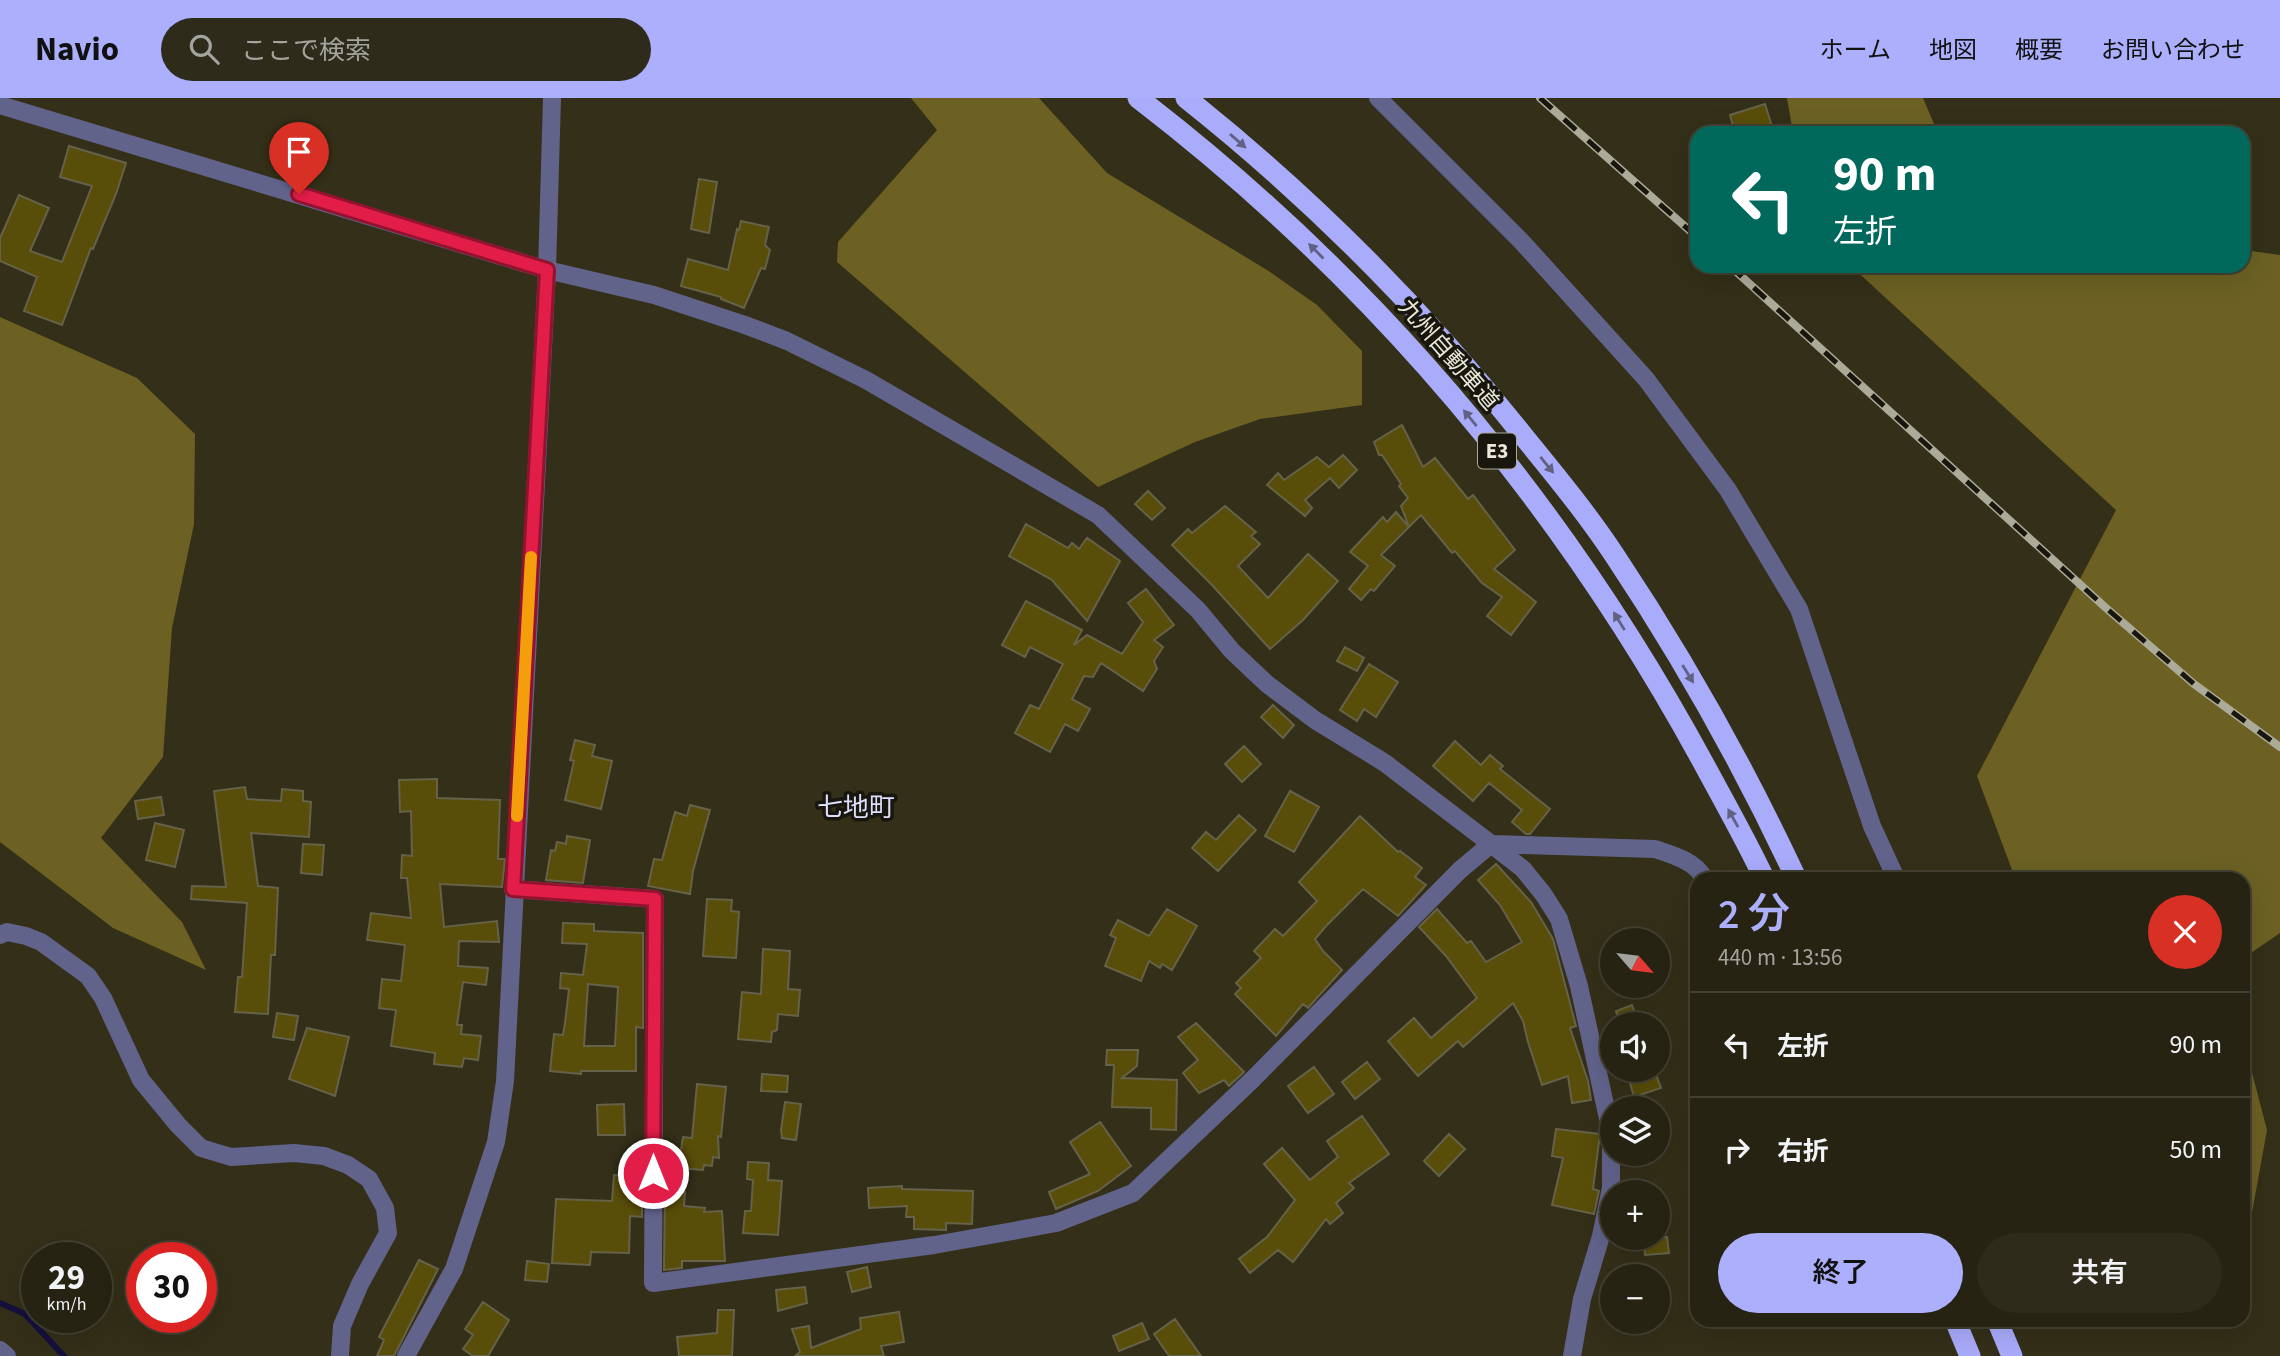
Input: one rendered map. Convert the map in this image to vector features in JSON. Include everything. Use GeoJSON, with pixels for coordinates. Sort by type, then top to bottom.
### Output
{"type":"FeatureCollection","features":[{"type":"Feature","properties":{"kind":"highway","name":"九州自動車道"},"geometry":{"type":"LineString","coordinates":[[1138,98],[1200,145],[1295,230],[1380,314],[1462,407],[1532,494],[1590,574],[1669,699],[1761,872]]}},
{"type":"Feature","properties":{"kind":"highway","name":"九州自動車道"},"geometry":{"type":"LineString","coordinates":[[1186,98],[1315,207],[1400,292],[1482,384],[1555,475],[1614,555],[1695,686],[1775,833],[1793,872]]}},
{"type":"Feature","properties":{"kind":"highway"},"geometry":{"type":"LineString","coordinates":[[1958,1327],[1970,1356]]}},
{"type":"Feature","properties":{"kind":"highway"},"geometry":{"type":"LineString","coordinates":[[2000,1327],[2012,1356]]}},
{"type":"Feature","properties":{"kind":"street"},"geometry":{"type":"LineString","coordinates":[[406,1356],[454,1269],[496,1142],[505,1081],[547,270],[552,98]]}},
{"type":"Feature","properties":{"kind":"street"},"geometry":{"type":"LineString","coordinates":[[1378,98],[1522,242],[1646,379],[1728,490],[1799,609],[1868,814],[1893,872]]}},
{"type":"Feature","properties":{"kind":"street"},"geometry":{"type":"LineString","coordinates":[[0,105],[547,270],[654,295],[745,325],[787,341],[878,387],[1098,515],[1198,610],[1232,651],[1267,684],[1315,720],[1385,763],[1491,844],[1522,870],[1544,895],[1559,919],[1579,986],[1611,1132],[1611,1188],[1601,1236],[1582,1299],[1572,1356]]}},
{"type":"Feature","properties":{"kind":"street"},"geometry":{"type":"LineString","coordinates":[[513,889],[655,899],[653,1283],[934,1245],[1056,1223],[1133,1192],[1252,1080],[1460,870],[1491,844],[1654,849],[1674,855],[1699,868],[1701,872]]}},
{"type":"Feature","properties":{"kind":"street"},"geometry":{"type":"LineString","coordinates":[[0,935],[17,934],[41,942],[88,976],[103,998],[141,1080],[201,1148],[231,1157],[294,1153],[324,1156],[348,1165],[369,1179],[385,1208],[388,1233],[360,1284],[342,1326],[340,1356]]}},
{"type":"Feature","properties":{"kind":"street"},"geometry":{"type":"LineString","coordinates":[[0,1350],[7,1356]]}},
{"type":"Feature","properties":{"kind":"shaded area"},"geometry":{"type":"Polygon","coordinates":[[[911,98],[1039,98],[1107,173],[1267,270],[1317,305],[1362,351],[1362,405],[1260,419],[1195,442],[1098,487],[837,262],[838,242],[937,130],[911,98]]]}},
{"type":"Feature","properties":{"kind":"shaded area"},"geometry":{"type":"Polygon","coordinates":[[[1787,98],[1923,98],[1935,126],[1792,126],[1787,98]]]}},
{"type":"Feature","properties":{"kind":"shaded area"},"geometry":{"type":"Polygon","coordinates":[[[2250,251],[2280,255],[2280,933],[2250,954],[2250,872],[2013,872],[1977,776],[2116,510],[1859,273],[2250,273],[2250,251]]]}},
{"type":"Feature","properties":{"kind":"shaded area"},"geometry":{"type":"Polygon","coordinates":[[[0,317],[137,378],[195,434],[194,524],[172,628],[163,757],[101,838],[182,922],[206,970],[113,928],[0,842],[0,317]]]}},
{"type":"Feature","properties":{"kind":"shaded area"},"geometry":{"type":"Polygon","coordinates":[[[2250,1065],[2267,1130],[2250,1224],[2250,1065]]]}},
{"type":"Feature","properties":{"kind":"building"},"geometry":{"type":"Polygon","coordinates":[[[1765,104],[1772,126],[1733,126],[1730,115],[1765,104]]]}},
{"type":"Feature","properties":{"kind":"building"},"geometry":{"type":"Polygon","coordinates":[[[69,146],[126,163],[62,325],[24,311],[37,277],[0,261],[0,238],[19,195],[49,208],[30,251],[62,262],[92,186],[60,177],[69,146]]]}},
{"type":"Feature","properties":{"kind":"building"},"geometry":{"type":"Polygon","coordinates":[[[699,179],[717,182],[709,233],[691,229],[699,179]]]}},
{"type":"Feature","properties":{"kind":"building"},"geometry":{"type":"Polygon","coordinates":[[[741,221],[769,227],[765,245],[770,250],[765,269],[761,268],[744,308],[721,297],[681,286],[688,259],[728,270],[741,221]]]}},
{"type":"Feature","properties":{"kind":"building"},"geometry":{"type":"Polygon","coordinates":[[[1402,425],[1423,467],[1435,458],[1468,499],[1473,495],[1515,550],[1494,569],[1536,602],[1511,635],[1487,616],[1502,597],[1482,583],[1455,551],[1452,553],[1421,515],[1409,527],[1401,506],[1408,498],[1382,455],[1379,455],[1374,442],[1402,425]]]}},
{"type":"Feature","properties":{"kind":"building"},"geometry":{"type":"Polygon","coordinates":[[[1343,455],[1357,470],[1339,488],[1330,478],[1305,500],[1312,508],[1305,516],[1267,485],[1278,473],[1284,480],[1317,457],[1329,467],[1343,455]]]}},
{"type":"Feature","properties":{"kind":"building"},"geometry":{"type":"Polygon","coordinates":[[[1148,491],[1165,508],[1152,520],[1135,504],[1148,491]]]}},
{"type":"Feature","properties":{"kind":"building"},"geometry":{"type":"Polygon","coordinates":[[[1225,506],[1256,532],[1251,536],[1260,544],[1238,566],[1268,598],[1308,554],[1338,581],[1303,620],[1270,649],[1172,545],[1188,529],[1192,533],[1225,506]]]}},
{"type":"Feature","properties":{"kind":"building"},"geometry":{"type":"Polygon","coordinates":[[[1396,512],[1409,527],[1381,555],[1395,566],[1374,591],[1371,589],[1361,600],[1349,589],[1368,566],[1350,552],[1383,517],[1387,522],[1396,512]]]}},
{"type":"Feature","properties":{"kind":"building"},"geometry":{"type":"Polygon","coordinates":[[[1026,524],[1068,548],[1072,543],[1079,549],[1087,538],[1120,561],[1087,621],[1052,580],[1009,556],[1026,524]]]}},
{"type":"Feature","properties":{"kind":"building"},"geometry":{"type":"Polygon","coordinates":[[[1146,589],[1174,625],[1154,640],[1163,647],[1154,661],[1157,669],[1143,691],[1101,663],[1093,677],[1084,676],[1072,699],[1090,709],[1078,731],[1065,724],[1050,752],[1015,733],[1030,705],[1039,709],[1063,664],[1030,647],[1025,657],[1002,645],[1026,601],[1082,630],[1074,645],[1087,635],[1122,654],[1143,622],[1128,603],[1146,589]]]}},
{"type":"Feature","properties":{"kind":"building"},"geometry":{"type":"Polygon","coordinates":[[[1345,647],[1364,658],[1357,671],[1337,661],[1345,647]]]}},
{"type":"Feature","properties":{"kind":"building"},"geometry":{"type":"Polygon","coordinates":[[[1369,664],[1398,682],[1376,717],[1364,709],[1357,721],[1340,710],[1369,664]]]}},
{"type":"Feature","properties":{"kind":"building"},"geometry":{"type":"Polygon","coordinates":[[[1273,705],[1294,725],[1283,738],[1261,717],[1273,705]]]}},
{"type":"Feature","properties":{"kind":"building"},"geometry":{"type":"Polygon","coordinates":[[[575,740],[595,745],[592,756],[612,761],[601,809],[565,800],[574,761],[570,760],[575,740]]]}},
{"type":"Feature","properties":{"kind":"building"},"geometry":{"type":"Polygon","coordinates":[[[1455,741],[1481,765],[1490,755],[1503,766],[1500,769],[1550,809],[1530,834],[1526,834],[1512,822],[1522,810],[1489,783],[1473,801],[1433,766],[1455,741]]]}},
{"type":"Feature","properties":{"kind":"building"},"geometry":{"type":"Polygon","coordinates":[[[1244,746],[1261,764],[1242,782],[1225,764],[1244,746]]]}},
{"type":"Feature","properties":{"kind":"building"},"geometry":{"type":"Polygon","coordinates":[[[437,779],[437,798],[500,800],[498,859],[505,859],[502,887],[440,884],[444,927],[497,921],[499,942],[459,941],[458,966],[488,968],[486,985],[463,982],[457,1025],[462,1025],[461,1034],[481,1036],[478,1060],[464,1058],[462,1067],[434,1064],[435,1053],[391,1046],[396,1010],[379,1008],[382,979],[401,981],[405,945],[367,940],[371,913],[411,918],[407,878],[401,878],[402,855],[412,856],[411,811],[400,812],[399,780],[437,779]]]}},
{"type":"Feature","properties":{"kind":"building"},"geometry":{"type":"Polygon","coordinates":[[[245,787],[247,799],[281,801],[282,789],[303,791],[303,801],[311,802],[309,837],[251,833],[258,886],[278,888],[275,955],[271,955],[268,1014],[235,1012],[238,977],[242,977],[247,903],[191,899],[192,886],[226,887],[214,791],[245,787]]]}},
{"type":"Feature","properties":{"kind":"building"},"geometry":{"type":"Polygon","coordinates":[[[1290,791],[1319,807],[1294,852],[1265,836],[1290,791]]]}},
{"type":"Feature","properties":{"kind":"building"},"geometry":{"type":"Polygon","coordinates":[[[161,797],[164,815],[138,819],[135,801],[161,797]]]}},
{"type":"Feature","properties":{"kind":"building"},"geometry":{"type":"Polygon","coordinates":[[[690,805],[710,810],[693,871],[690,894],[648,886],[654,859],[662,860],[675,812],[687,816],[690,805]]]}},
{"type":"Feature","properties":{"kind":"building"},"geometry":{"type":"Polygon","coordinates":[[[1239,815],[1256,830],[1218,871],[1192,848],[1206,832],[1216,840],[1239,815]]]}},
{"type":"Feature","properties":{"kind":"building"},"geometry":{"type":"Polygon","coordinates":[[[1360,816],[1398,852],[1422,868],[1415,877],[1426,885],[1398,916],[1363,889],[1326,926],[1315,939],[1342,970],[1308,1008],[1303,1004],[1276,1036],[1235,994],[1241,988],[1236,983],[1261,958],[1254,951],[1275,929],[1283,936],[1317,901],[1299,882],[1360,816]]]}},
{"type":"Feature","properties":{"kind":"building"},"geometry":{"type":"Polygon","coordinates":[[[155,823],[184,830],[175,867],[146,860],[155,823]]]}},
{"type":"Feature","properties":{"kind":"building"},"geometry":{"type":"Polygon","coordinates":[[[567,836],[590,840],[583,883],[546,880],[551,850],[555,851],[557,842],[566,844],[567,836]]]}},
{"type":"Feature","properties":{"kind":"building"},"geometry":{"type":"Polygon","coordinates":[[[303,844],[324,845],[322,875],[301,873],[303,844]]]}},
{"type":"Feature","properties":{"kind":"building"},"geometry":{"type":"Polygon","coordinates":[[[1496,864],[1531,902],[1553,939],[1576,1026],[1570,1028],[1588,1081],[1591,1100],[1572,1103],[1568,1076],[1542,1085],[1523,1021],[1513,1003],[1463,1047],[1458,1041],[1418,1076],[1388,1041],[1414,1018],[1431,1038],[1477,998],[1446,956],[1419,927],[1437,909],[1467,943],[1471,941],[1486,962],[1522,942],[1500,905],[1478,880],[1496,864]]]}},
{"type":"Feature","properties":{"kind":"building"},"geometry":{"type":"Polygon","coordinates":[[[707,899],[732,900],[731,911],[739,912],[736,958],[703,956],[707,899]]]}},
{"type":"Feature","properties":{"kind":"building"},"geometry":{"type":"Polygon","coordinates":[[[1167,909],[1197,926],[1172,970],[1162,964],[1160,968],[1149,961],[1141,981],[1105,966],[1116,938],[1110,935],[1118,920],[1149,936],[1167,909]]]}},
{"type":"Feature","properties":{"kind":"building"},"geometry":{"type":"Polygon","coordinates":[[[563,923],[594,924],[594,931],[643,933],[643,1028],[636,1027],[636,1071],[581,1071],[581,1074],[550,1071],[554,1034],[563,1035],[569,989],[560,988],[561,973],[583,975],[587,944],[562,943],[563,923]],[[588,984],[584,1046],[615,1046],[618,987],[588,984]]]}},
{"type":"Feature","properties":{"kind":"building"},"geometry":{"type":"Polygon","coordinates":[[[763,949],[790,951],[788,989],[800,990],[798,1016],[778,1014],[777,1030],[772,1032],[771,1042],[738,1039],[742,992],[761,994],[763,949]]]}},
{"type":"Feature","properties":{"kind":"building"},"geometry":{"type":"Polygon","coordinates":[[[1632,1005],[1635,1012],[1616,1012],[1632,1005]]]}},
{"type":"Feature","properties":{"kind":"building"},"geometry":{"type":"Polygon","coordinates":[[[277,1013],[298,1016],[294,1040],[273,1037],[277,1013]]]}},
{"type":"Feature","properties":{"kind":"building"},"geometry":{"type":"Polygon","coordinates":[[[1196,1023],[1244,1072],[1229,1086],[1224,1080],[1199,1093],[1183,1073],[1198,1060],[1178,1037],[1196,1023]]]}},
{"type":"Feature","properties":{"kind":"building"},"geometry":{"type":"Polygon","coordinates":[[[307,1028],[349,1037],[335,1096],[289,1079],[307,1028]]]}},
{"type":"Feature","properties":{"kind":"building"},"geometry":{"type":"Polygon","coordinates":[[[1107,1050],[1138,1050],[1137,1066],[1122,1078],[1177,1080],[1176,1130],[1151,1129],[1151,1108],[1112,1107],[1114,1065],[1106,1065],[1107,1050]]]}},
{"type":"Feature","properties":{"kind":"building"},"geometry":{"type":"Polygon","coordinates":[[[1367,1062],[1380,1079],[1355,1099],[1342,1082],[1367,1062]]]}},
{"type":"Feature","properties":{"kind":"building"},"geometry":{"type":"Polygon","coordinates":[[[1314,1067],[1334,1094],[1308,1113],[1288,1086],[1314,1067]]]}},
{"type":"Feature","properties":{"kind":"building"},"geometry":{"type":"Polygon","coordinates":[[[762,1074],[788,1076],[787,1092],[761,1091],[762,1074]]]}},
{"type":"Feature","properties":{"kind":"building"},"geometry":{"type":"Polygon","coordinates":[[[1630,1082],[1659,1082],[1661,1088],[1634,1096],[1630,1082]]]}},
{"type":"Feature","properties":{"kind":"building"},"geometry":{"type":"Polygon","coordinates":[[[697,1084],[726,1087],[721,1137],[718,1136],[719,1158],[713,1157],[712,1166],[704,1165],[703,1170],[678,1168],[683,1137],[692,1138],[697,1084]]]}},
{"type":"Feature","properties":{"kind":"building"},"geometry":{"type":"Polygon","coordinates":[[[785,1102],[801,1104],[796,1140],[782,1138],[785,1102]]]}},
{"type":"Feature","properties":{"kind":"building"},"geometry":{"type":"Polygon","coordinates":[[[624,1104],[625,1135],[598,1135],[597,1105],[624,1104]]]}},
{"type":"Feature","properties":{"kind":"building"},"geometry":{"type":"Polygon","coordinates":[[[1362,1116],[1389,1154],[1349,1183],[1354,1188],[1336,1203],[1343,1213],[1330,1224],[1326,1219],[1293,1262],[1278,1250],[1250,1273],[1239,1259],[1267,1237],[1295,1200],[1264,1164],[1282,1148],[1310,1180],[1338,1157],[1327,1141],[1362,1116]]]}},
{"type":"Feature","properties":{"kind":"building"},"geometry":{"type":"Polygon","coordinates":[[[1100,1122],[1131,1166],[1098,1191],[1056,1209],[1049,1192],[1090,1174],[1070,1142],[1100,1122]]]}},
{"type":"Feature","properties":{"kind":"building"},"geometry":{"type":"Polygon","coordinates":[[[1556,1129],[1600,1134],[1593,1189],[1599,1191],[1594,1214],[1552,1205],[1563,1158],[1552,1156],[1556,1129]]]}},
{"type":"Feature","properties":{"kind":"building"},"geometry":{"type":"Polygon","coordinates":[[[1449,1134],[1465,1149],[1439,1176],[1424,1161],[1449,1134]]]}},
{"type":"Feature","properties":{"kind":"building"},"geometry":{"type":"Polygon","coordinates":[[[748,1162],[769,1163],[768,1180],[782,1181],[778,1235],[743,1233],[745,1211],[751,1211],[753,1180],[747,1179],[748,1162]]]}},
{"type":"Feature","properties":{"kind":"building"},"geometry":{"type":"Polygon","coordinates":[[[614,1175],[634,1176],[633,1187],[642,1188],[642,1217],[630,1216],[629,1253],[591,1252],[590,1265],[552,1263],[556,1199],[612,1201],[614,1175]]]}},
{"type":"Feature","properties":{"kind":"building"},"geometry":{"type":"Polygon","coordinates":[[[902,1186],[902,1189],[973,1191],[972,1224],[946,1223],[946,1230],[914,1229],[914,1217],[906,1217],[907,1206],[869,1208],[868,1188],[902,1186]]]}},
{"type":"Feature","properties":{"kind":"building"},"geometry":{"type":"Polygon","coordinates":[[[665,1190],[685,1192],[684,1206],[705,1208],[704,1212],[722,1211],[725,1261],[682,1261],[682,1268],[664,1270],[665,1190]]]}},
{"type":"Feature","properties":{"kind":"building"},"geometry":{"type":"Polygon","coordinates":[[[1645,1250],[1669,1250],[1669,1253],[1645,1255],[1645,1250]]]}},
{"type":"Feature","properties":{"kind":"building"},"geometry":{"type":"Polygon","coordinates":[[[419,1260],[438,1269],[394,1356],[377,1356],[384,1340],[379,1337],[419,1260]]]}},
{"type":"Feature","properties":{"kind":"building"},"geometry":{"type":"Polygon","coordinates":[[[527,1261],[549,1264],[547,1282],[525,1280],[527,1261]]]}},
{"type":"Feature","properties":{"kind":"building"},"geometry":{"type":"Polygon","coordinates":[[[867,1267],[871,1287],[852,1292],[847,1272],[867,1267]]]}},
{"type":"Feature","properties":{"kind":"building"},"geometry":{"type":"Polygon","coordinates":[[[805,1287],[807,1303],[778,1311],[776,1290],[805,1287]]]}},
{"type":"Feature","properties":{"kind":"building"},"geometry":{"type":"Polygon","coordinates":[[[483,1302],[509,1320],[488,1356],[473,1356],[463,1349],[473,1335],[465,1329],[483,1302]]]}},
{"type":"Feature","properties":{"kind":"building"},"geometry":{"type":"Polygon","coordinates":[[[718,1310],[734,1310],[732,1356],[679,1356],[677,1337],[717,1333],[718,1310]]]}},
{"type":"Feature","properties":{"kind":"building"},"geometry":{"type":"Polygon","coordinates":[[[899,1312],[904,1342],[881,1346],[884,1356],[795,1356],[800,1352],[792,1329],[809,1326],[811,1348],[861,1329],[860,1318],[899,1312]]]}},
{"type":"Feature","properties":{"kind":"building"},"geometry":{"type":"Polygon","coordinates":[[[1175,1319],[1201,1356],[1169,1356],[1154,1334],[1175,1319]]]}},
{"type":"Feature","properties":{"kind":"building"},"geometry":{"type":"Polygon","coordinates":[[[1142,1323],[1149,1339],[1119,1351],[1113,1336],[1142,1323]]]}},
{"type":"Feature","properties":{"kind":"waterway"},"geometry":{"type":"LineString","coordinates":[[0,1303],[25,1314],[64,1356]]}},
{"type":"Feature","properties":{"kind":"railway"},"geometry":{"type":"LineString","coordinates":[[1540,98],[1690,231]]}},
{"type":"Feature","properties":{"kind":"railway"},"geometry":{"type":"LineString","coordinates":[[1738,273],[2106,608],[2194,684],[2280,747]]}},
{"type":"Feature","properties":{"kind":"slow traffic"},"geometry":{"type":"LineString","coordinates":[[517,816],[531,557]]}},
{"type":"Feature","properties":{"kind":"district","name":"七地町"},"geometry":{"type":"Point","coordinates":[856,807]}},
{"type":"Feature","properties":{"kind":"route"},"geometry":{"type":"LineString","coordinates":[[299,194],[547,270],[513,889],[655,899],[653,1173]]}}]}
